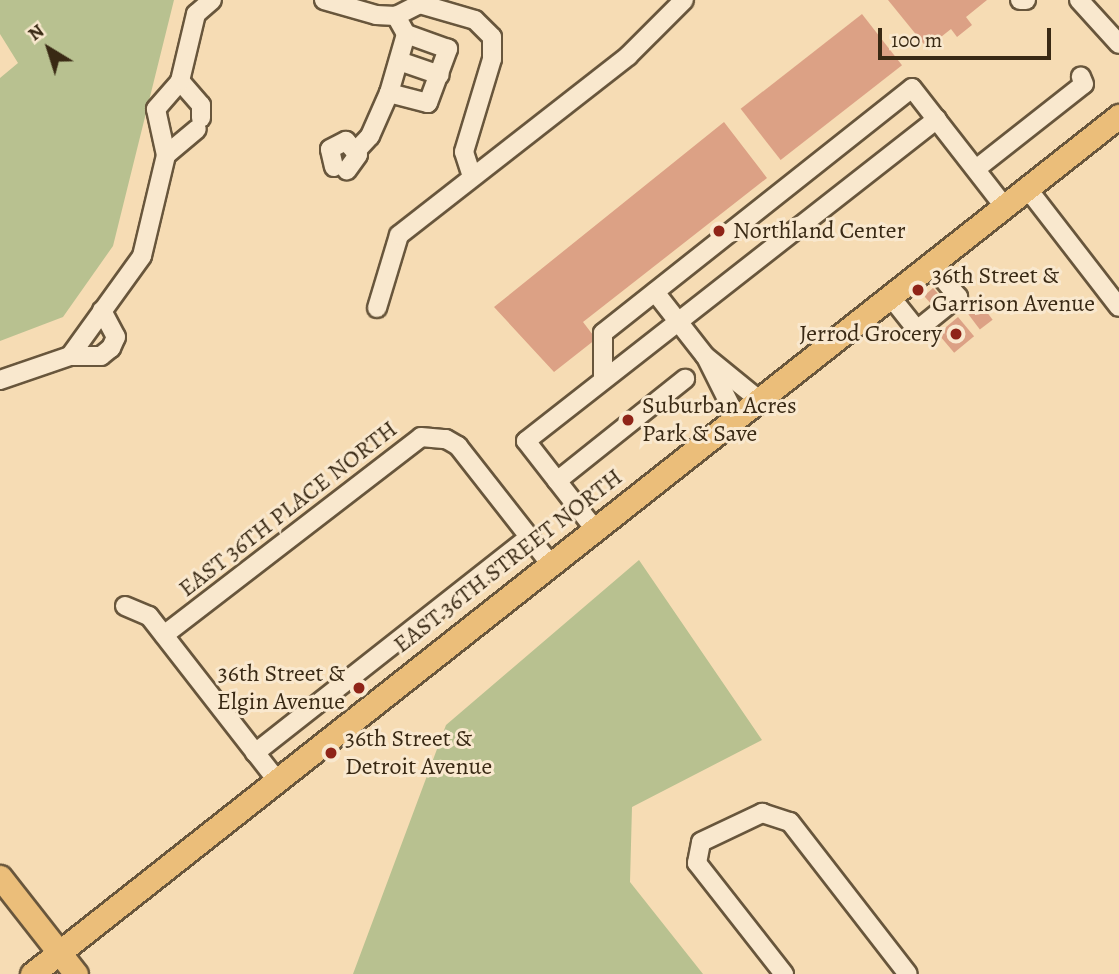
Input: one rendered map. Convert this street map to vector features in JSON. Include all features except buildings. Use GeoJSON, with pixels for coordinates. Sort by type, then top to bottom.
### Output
{"type":"FeatureCollection","features":[{"type":"Feature","properties":{"kind":"main road","name":"EAST 36TH STREET NORTH"},"geometry":{"type":"LineString","coordinates":[[32,974],[548,562],[1119,116]]}},
{"type":"Feature","properties":{"kind":"main road"},"geometry":{"type":"LineString","coordinates":[[0,877],[76,974]]}},
{"type":"Feature","properties":{"kind":"street"},"geometry":{"type":"LineString","coordinates":[[70,356],[142,256],[166,155],[156,109],[180,81],[196,13],[212,0]]}},
{"type":"Feature","properties":{"kind":"street"},"geometry":{"type":"LineString","coordinates":[[324,0],[397,16],[420,4],[475,20],[492,37],[492,59],[464,152],[472,176]]}},
{"type":"Feature","properties":{"kind":"street"},"geometry":{"type":"LineString","coordinates":[[377,308],[399,235],[628,56],[684,0]]}},
{"type":"Feature","properties":{"kind":"street"},"geometry":{"type":"LineString","coordinates":[[1020,0],[1026,0]]}},
{"type":"Feature","properties":{"kind":"street"},"geometry":{"type":"LineString","coordinates":[[1079,0],[1119,44]]}},
{"type":"Feature","properties":{"kind":"street"},"geometry":{"type":"LineString","coordinates":[[357,150],[346,141],[333,145],[329,154],[340,168],[355,164],[357,150],[375,128],[389,93],[406,34],[397,16]]}},
{"type":"Feature","properties":{"kind":"street"},"geometry":{"type":"LineString","coordinates":[[389,93],[428,103],[448,49],[406,34]]}},
{"type":"Feature","properties":{"kind":"street"},"geometry":{"type":"LineString","coordinates":[[399,61],[440,75]]}},
{"type":"Feature","properties":{"kind":"street"},"geometry":{"type":"LineString","coordinates":[[976,169],[1084,84],[1081,77]]}},
{"type":"Feature","properties":{"kind":"street"},"geometry":{"type":"LineString","coordinates":[[166,155],[199,124],[201,105],[180,81]]}},
{"type":"Feature","properties":{"kind":"street"},"geometry":{"type":"LineString","coordinates":[[603,380],[603,333],[912,88],[1004,206]]}},
{"type":"Feature","properties":{"kind":"street"},"geometry":{"type":"LineString","coordinates":[[593,527],[526,441],[937,119]]}},
{"type":"Feature","properties":{"kind":"street"},"geometry":{"type":"LineString","coordinates":[[1027,188],[1119,307]]}},
{"type":"Feature","properties":{"kind":"street"},"geometry":{"type":"LineString","coordinates":[[890,296],[917,330],[958,297],[931,264]]}},
{"type":"Feature","properties":{"kind":"street"},"geometry":{"type":"LineString","coordinates":[[655,292],[705,356],[736,417]]}},
{"type":"Feature","properties":{"kind":"street"},"geometry":{"type":"LineString","coordinates":[[0,380],[70,356],[101,356],[111,348],[116,337],[102,311]]}},
{"type":"Feature","properties":{"kind":"street"},"geometry":{"type":"LineString","coordinates":[[705,356],[758,399]]}},
{"type":"Feature","properties":{"kind":"street"},"geometry":{"type":"LineString","coordinates":[[557,481],[685,379]]}},
{"type":"Feature","properties":{"kind":"street","name":"EAST 36TH PLACE NORTH"},"geometry":{"type":"LineString","coordinates":[[164,635],[408,444],[421,437],[446,439],[458,446],[529,537]]}},
{"type":"Feature","properties":{"kind":"street"},"geometry":{"type":"LineString","coordinates":[[529,537],[548,562]]}},
{"type":"Feature","properties":{"kind":"street","name":"EAST 36TH STREET NORTH"},"geometry":{"type":"LineString","coordinates":[[255,753],[529,537]]}},
{"type":"Feature","properties":{"kind":"street"},"geometry":{"type":"LineString","coordinates":[[125,606],[149,616],[275,778]]}},
{"type":"Feature","properties":{"kind":"street"},"geometry":{"type":"LineString","coordinates":[[784,974],[697,863],[701,842],[772,812],[790,822],[908,974]]}},
{"type":"Feature","properties":{"kind":"green space"},"geometry":{"type":"Polygon","coordinates":[[[0,0],[174,0],[113,246],[63,317],[0,341],[0,78],[18,63],[0,34],[0,0]]]}},
{"type":"Feature","properties":{"kind":"green space"},"geometry":{"type":"Polygon","coordinates":[[[639,560],[762,740],[632,807],[630,882],[703,974],[353,974],[446,725],[639,560]]]}},
{"type":"Feature","properties":{"kind":"place","name":"Northland Center"},"geometry":{"type":"Point","coordinates":[719,231]}},
{"type":"Feature","properties":{"kind":"place","name":"36th Street & Garrison Avenue"},"geometry":{"type":"Point","coordinates":[918,290]}},
{"type":"Feature","properties":{"kind":"place","name":"Jerrod Grocery"},"geometry":{"type":"Point","coordinates":[956,334]}},
{"type":"Feature","properties":{"kind":"place","name":"Suburban Acres Park & Save"},"geometry":{"type":"Point","coordinates":[628,420]}},
{"type":"Feature","properties":{"kind":"place","name":"36th Street & Elgin Avenue"},"geometry":{"type":"Point","coordinates":[359,688]}},
{"type":"Feature","properties":{"kind":"place","name":"36th Street & Detroit Avenue"},"geometry":{"type":"Point","coordinates":[331,753]}}]}
